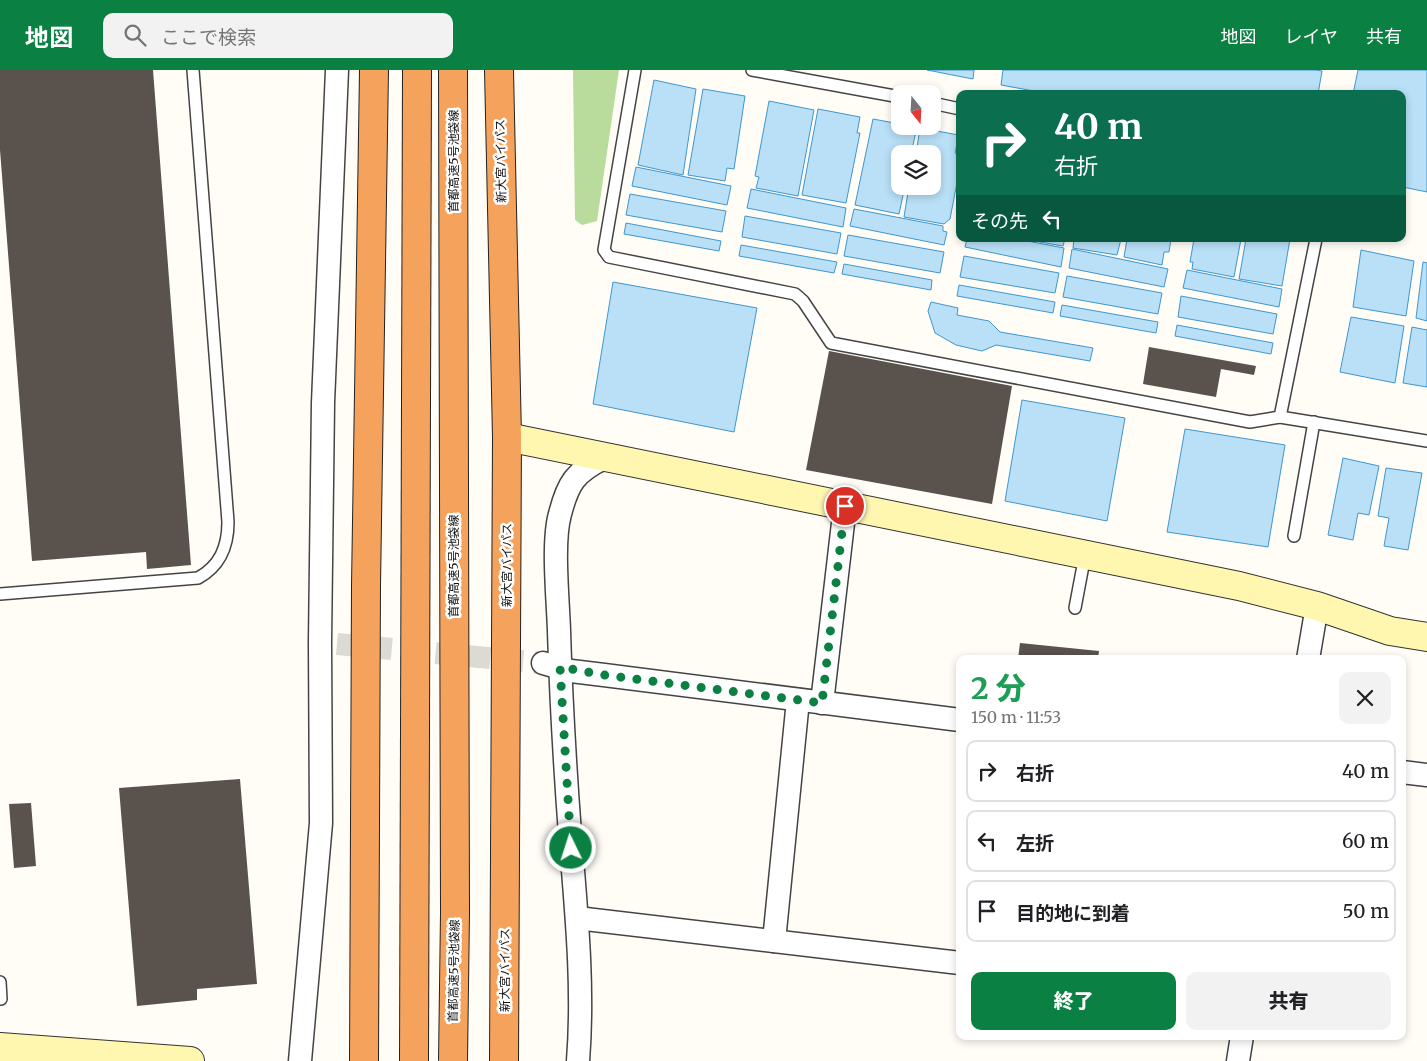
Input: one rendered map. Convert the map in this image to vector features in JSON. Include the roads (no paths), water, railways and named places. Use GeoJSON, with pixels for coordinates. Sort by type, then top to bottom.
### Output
{"type":"FeatureCollection","features":[{"type":"Feature","properties":{"kind":"highway"},"geometry":{"type":"LineString","coordinates":[[364,1061],[366,596],[374,70]]}},
{"type":"Feature","properties":{"kind":"highway"},"geometry":{"type":"LineString","coordinates":[[414,1061],[417,70]]}},
{"type":"Feature","properties":{"kind":"highway","name":"首都高速5号池袋線"},"geometry":{"type":"LineString","coordinates":[[453,70],[455,913],[453,1061]]}},
{"type":"Feature","properties":{"kind":"highway","name":"新大宮バイパス"},"geometry":{"type":"LineString","coordinates":[[499,70],[507,437],[504,1061]]}},
{"type":"Feature","properties":{"kind":"street"},"geometry":{"type":"LineString","coordinates":[[300,1061],[321,822],[328,643],[323,403],[337,70]]}},
{"type":"Feature","properties":{"kind":"street"},"geometry":{"type":"LineString","coordinates":[[507,437],[1239,586],[1317,606],[1390,631],[1427,637]]}},
{"type":"Feature","properties":{"kind":"street"},"geometry":{"type":"LineString","coordinates":[[578,1061],[581,1033],[577,918],[552,665],[557,535],[558,519],[570,482],[582,470],[604,458]]}},
{"type":"Feature","properties":{"kind":"street"},"geometry":{"type":"LineString","coordinates":[[822,703],[845,506]]}},
{"type":"Feature","properties":{"kind":"street"},"geometry":{"type":"LineString","coordinates":[[1309,655],[1317,606]]}},
{"type":"Feature","properties":{"kind":"street"},"geometry":{"type":"LineString","coordinates":[[552,665],[604,675],[956,720]]}},
{"type":"Feature","properties":{"kind":"street"},"geometry":{"type":"LineString","coordinates":[[774,941],[798,700]]}},
{"type":"Feature","properties":{"kind":"street"},"geometry":{"type":"LineString","coordinates":[[1406,772],[1427,775]]}},
{"type":"Feature","properties":{"kind":"street"},"geometry":{"type":"LineString","coordinates":[[577,918],[956,963]]}},
{"type":"Feature","properties":{"kind":"street"},"geometry":{"type":"LineString","coordinates":[[1238,1061],[1241,1040]]}},
{"type":"Feature","properties":{"kind":"street"},"geometry":{"type":"LineString","coordinates":[[0,1047],[190,1061]]}},
{"type":"Feature","properties":{"kind":"lane"},"geometry":{"type":"LineString","coordinates":[[0,594],[198,578],[214,566],[225,550],[228,522],[193,70]]}},
{"type":"Feature","properties":{"kind":"lane"},"geometry":{"type":"LineString","coordinates":[[635,70],[604,250],[609,257],[795,294],[803,301],[831,343],[1250,422],[1280,416],[1427,441]]}},
{"type":"Feature","properties":{"kind":"lane"},"geometry":{"type":"LineString","coordinates":[[752,70],[891,96]]}},
{"type":"Feature","properties":{"kind":"lane"},"geometry":{"type":"LineString","coordinates":[[941,106],[956,108]]}},
{"type":"Feature","properties":{"kind":"lane"},"geometry":{"type":"LineString","coordinates":[[1280,416],[1315,242]]}},
{"type":"Feature","properties":{"kind":"lane"},"geometry":{"type":"LineString","coordinates":[[1294,536],[1314,422]]}},
{"type":"Feature","properties":{"kind":"lane"},"geometry":{"type":"LineString","coordinates":[[1075,608],[1085,555]]}},
{"type":"Feature","properties":{"kind":"lane"},"geometry":{"type":"LineString","coordinates":[[0,982],[1,999]]}},
{"type":"Feature","properties":{"kind":"water"},"geometry":{"type":"Polygon","coordinates":[[[927,70],[974,70],[973,79],[927,70]]]}},
{"type":"Feature","properties":{"kind":"water"},"geometry":{"type":"Polygon","coordinates":[[[1003,70],[1322,71],[1319,90],[1028,90],[1001,85],[1003,70]]]}},
{"type":"Feature","properties":{"kind":"water"},"geometry":{"type":"Polygon","coordinates":[[[1358,70],[1427,70],[1427,192],[1406,188],[1406,90],[1354,90],[1358,70]]]}},
{"type":"Feature","properties":{"kind":"water"},"geometry":{"type":"Polygon","coordinates":[[[654,80],[696,89],[683,175],[638,165],[654,80]]]}},
{"type":"Feature","properties":{"kind":"water"},"geometry":{"type":"Polygon","coordinates":[[[703,89],[745,96],[734,169],[727,168],[725,181],[688,175],[703,89]]]}},
{"type":"Feature","properties":{"kind":"water"},"geometry":{"type":"Polygon","coordinates":[[[769,101],[814,110],[798,196],[756,188],[759,177],[755,176],[769,101]]]}},
{"type":"Feature","properties":{"kind":"water"},"geometry":{"type":"Polygon","coordinates":[[[818,109],[860,117],[857,133],[860,133],[846,203],[802,195],[818,109]]]}},
{"type":"Feature","properties":{"kind":"water"},"geometry":{"type":"Polygon","coordinates":[[[873,119],[891,122],[891,135],[915,135],[913,145],[891,145],[891,195],[903,195],[899,214],[855,205],[873,119]]]}},
{"type":"Feature","properties":{"kind":"water"},"geometry":{"type":"Polygon","coordinates":[[[941,132],[956,134],[956,188],[950,219],[944,224],[904,217],[908,195],[941,195],[941,145],[917,145],[919,135],[941,135],[941,132]]]}},
{"type":"Feature","properties":{"kind":"water"},"geometry":{"type":"Polygon","coordinates":[[[636,167],[731,186],[727,205],[632,186],[636,167]]]}},
{"type":"Feature","properties":{"kind":"water"},"geometry":{"type":"Polygon","coordinates":[[[751,189],[846,208],[843,227],[747,208],[751,189]]]}},
{"type":"Feature","properties":{"kind":"water"},"geometry":{"type":"Polygon","coordinates":[[[630,194],[726,211],[722,232],[626,215],[630,194]]]}},
{"type":"Feature","properties":{"kind":"water"},"geometry":{"type":"Polygon","coordinates":[[[854,209],[943,226],[943,231],[947,232],[944,245],[850,226],[854,209]]]}},
{"type":"Feature","properties":{"kind":"water"},"geometry":{"type":"Polygon","coordinates":[[[745,216],[841,233],[837,254],[742,237],[745,216]]]}},
{"type":"Feature","properties":{"kind":"water"},"geometry":{"type":"Polygon","coordinates":[[[626,223],[721,241],[719,251],[624,234],[626,223]]]}},
{"type":"Feature","properties":{"kind":"water"},"geometry":{"type":"Polygon","coordinates":[[[848,235],[944,252],[940,273],[844,256],[848,235]]]}},
{"type":"Feature","properties":{"kind":"water"},"geometry":{"type":"Polygon","coordinates":[[[966,242],[1033,242],[1064,248],[1061,267],[965,247],[966,242]]]}},
{"type":"Feature","properties":{"kind":"water"},"geometry":{"type":"Polygon","coordinates":[[[1040,242],[1064,242],[1063,246],[1040,242]]]}},
{"type":"Feature","properties":{"kind":"water"},"geometry":{"type":"Polygon","coordinates":[[[1074,242],[1120,242],[1117,255],[1073,248],[1074,242]]]}},
{"type":"Feature","properties":{"kind":"water"},"geometry":{"type":"Polygon","coordinates":[[[1126,242],[1171,242],[1169,252],[1164,252],[1162,265],[1124,257],[1126,242]]]}},
{"type":"Feature","properties":{"kind":"water"},"geometry":{"type":"Polygon","coordinates":[[[1193,242],[1240,242],[1234,277],[1192,269],[1193,262],[1190,262],[1193,242]]]}},
{"type":"Feature","properties":{"kind":"water"},"geometry":{"type":"Polygon","coordinates":[[[1245,242],[1289,242],[1282,286],[1239,279],[1245,242]]]}},
{"type":"Feature","properties":{"kind":"water"},"geometry":{"type":"Polygon","coordinates":[[[741,245],[837,262],[834,273],[739,256],[741,245]]]}},
{"type":"Feature","properties":{"kind":"water"},"geometry":{"type":"Polygon","coordinates":[[[1072,249],[1168,269],[1164,287],[1069,268],[1072,249]]]}},
{"type":"Feature","properties":{"kind":"water"},"geometry":{"type":"Polygon","coordinates":[[[1361,250],[1414,261],[1406,316],[1353,307],[1361,250]]]}},
{"type":"Feature","properties":{"kind":"water"},"geometry":{"type":"Polygon","coordinates":[[[964,256],[1059,273],[1055,293],[960,277],[964,256]]]}},
{"type":"Feature","properties":{"kind":"water"},"geometry":{"type":"Polygon","coordinates":[[[1423,262],[1427,263],[1427,321],[1416,318],[1423,262]]]}},
{"type":"Feature","properties":{"kind":"water"},"geometry":{"type":"Polygon","coordinates":[[[844,264],[932,280],[931,290],[842,274],[844,264]]]}},
{"type":"Feature","properties":{"kind":"water"},"geometry":{"type":"Polygon","coordinates":[[[1187,270],[1282,289],[1279,307],[1183,288],[1187,270]]]}},
{"type":"Feature","properties":{"kind":"water"},"geometry":{"type":"Polygon","coordinates":[[[1067,276],[1162,293],[1158,314],[1063,297],[1067,276]]]}},
{"type":"Feature","properties":{"kind":"water"},"geometry":{"type":"Polygon","coordinates":[[[613,282],[757,308],[734,432],[593,404],[613,282]]]}},
{"type":"Feature","properties":{"kind":"water"},"geometry":{"type":"Polygon","coordinates":[[[959,285],[1055,302],[1053,313],[957,296],[959,285]]]}},
{"type":"Feature","properties":{"kind":"water"},"geometry":{"type":"Polygon","coordinates":[[[1181,296],[1277,314],[1273,334],[1178,317],[1181,296]]]}},
{"type":"Feature","properties":{"kind":"water"},"geometry":{"type":"Polygon","coordinates":[[[931,302],[958,308],[957,315],[989,321],[1000,332],[1093,348],[1090,361],[996,345],[982,351],[956,345],[935,333],[928,311],[931,302]]]}},
{"type":"Feature","properties":{"kind":"water"},"geometry":{"type":"Polygon","coordinates":[[[1062,305],[1158,322],[1156,333],[1060,316],[1062,305]]]}},
{"type":"Feature","properties":{"kind":"water"},"geometry":{"type":"Polygon","coordinates":[[[1351,317],[1404,326],[1395,383],[1340,372],[1351,317]]]}},
{"type":"Feature","properties":{"kind":"water"},"geometry":{"type":"Polygon","coordinates":[[[1177,325],[1273,343],[1271,354],[1175,336],[1177,325]]]}},
{"type":"Feature","properties":{"kind":"water"},"geometry":{"type":"Polygon","coordinates":[[[1412,327],[1427,330],[1427,387],[1403,383],[1412,327]]]}},
{"type":"Feature","properties":{"kind":"water"},"geometry":{"type":"Polygon","coordinates":[[[1022,400],[1125,418],[1107,521],[1005,501],[1022,400]]]}},
{"type":"Feature","properties":{"kind":"water"},"geometry":{"type":"Polygon","coordinates":[[[1185,429],[1285,445],[1268,547],[1167,532],[1185,429]]]}},
{"type":"Feature","properties":{"kind":"water"},"geometry":{"type":"Polygon","coordinates":[[[1343,458],[1379,466],[1369,515],[1358,513],[1353,540],[1328,535],[1343,458]]]}},
{"type":"Feature","properties":{"kind":"water"},"geometry":{"type":"Polygon","coordinates":[[[1386,468],[1422,473],[1408,550],[1384,546],[1389,518],[1378,516],[1386,468]]]}},
{"type":"Feature","properties":{"kind":"tunnel"},"geometry":{"type":"LineString","coordinates":[[337,644],[543,663]]}}]}
